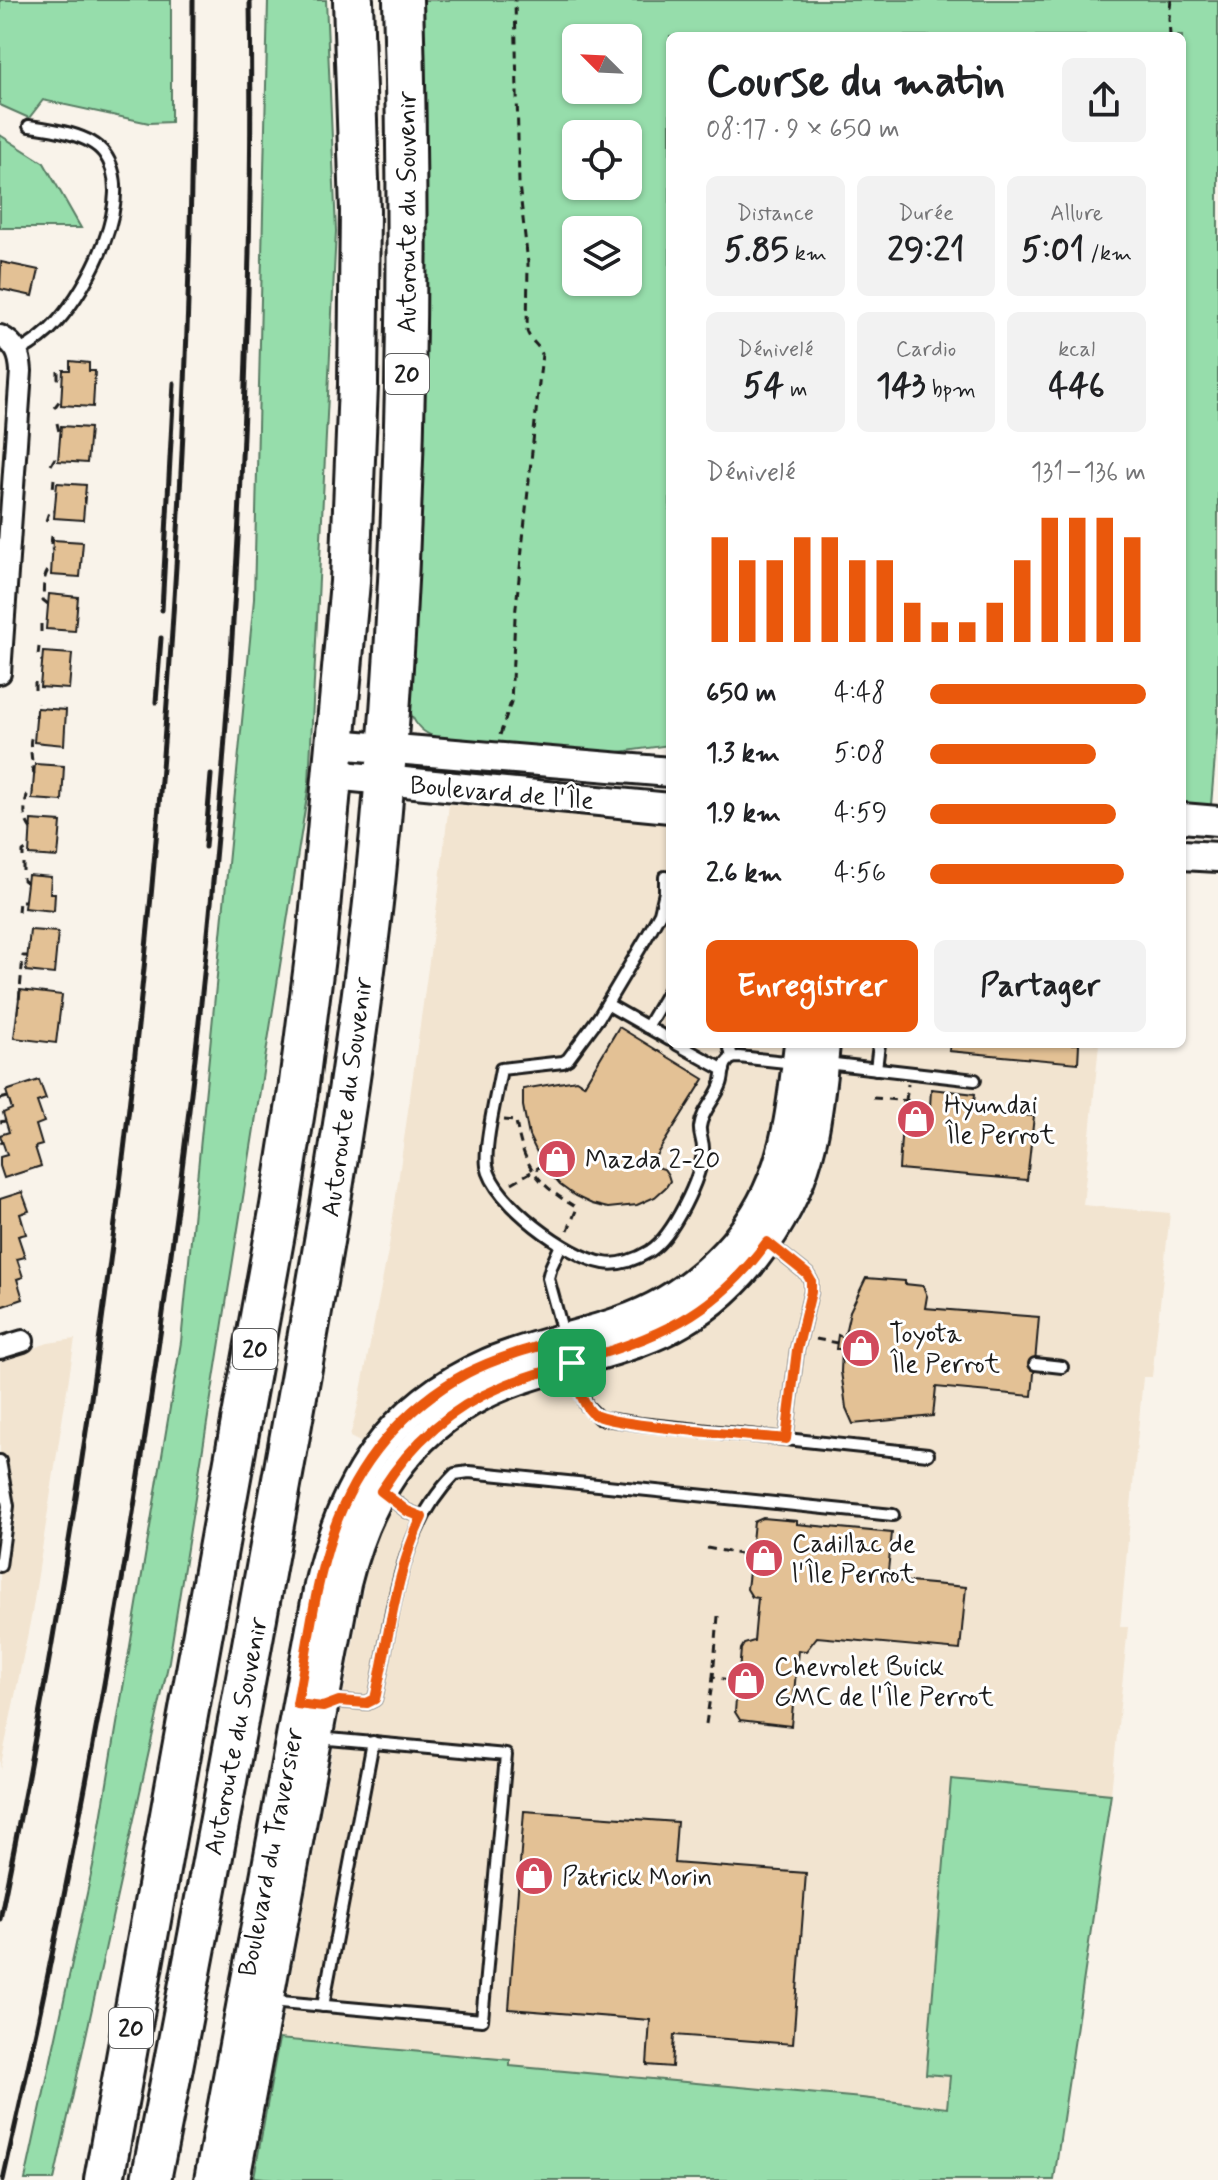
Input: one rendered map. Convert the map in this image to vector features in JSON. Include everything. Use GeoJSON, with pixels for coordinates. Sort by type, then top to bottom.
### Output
{"type":"FeatureCollection","features":[{"type":"Feature","properties":{"kind":"highway","name":"Autoroute du Souvenir"},"geometry":{"type":"LineString","coordinates":[[104,2180],[280,1206],[313,973],[351,567],[360,211],[353,0]]}},
{"type":"Feature","properties":{"kind":"highway","name":"Autoroute du Souvenir"},"geometry":{"type":"LineString","coordinates":[[151,2180],[259,1607],[326,1229],[362,993],[385,764],[398,591],[408,231],[403,0]]}},
{"type":"Feature","properties":{"kind":"street"},"geometry":{"type":"LineString","coordinates":[[0,336],[18,352],[21,371],[5,540],[0,673]]}},
{"type":"Feature","properties":{"kind":"street","name":"Boulevard de l'Île"},"geometry":{"type":"LineString","coordinates":[[385,764],[492,757],[666,772]]}},
{"type":"Feature","properties":{"kind":"street","name":"Boulevard de l'Île"},"geometry":{"type":"LineString","coordinates":[[334,760],[385,764],[666,807]]}},
{"type":"Feature","properties":{"kind":"street"},"geometry":{"type":"LineString","coordinates":[[1186,818],[1218,821]]}},
{"type":"Feature","properties":{"kind":"street"},"geometry":{"type":"LineString","coordinates":[[1186,855],[1218,857]]}},
{"type":"Feature","properties":{"kind":"street","name":"Boulevard du Traversier"},"geometry":{"type":"LineString","coordinates":[[310,1706],[319,1585],[333,1531],[353,1486],[380,1446],[428,1398],[467,1373],[506,1356],[568,1351],[648,1338],[681,1322],[721,1293],[767,1242],[783,1216],[805,1165],[817,1117],[811,1053]]}},
{"type":"Feature","properties":{"kind":"street","name":"Boulevard du Traversier"},"geometry":{"type":"LineString","coordinates":[[209,2180],[310,1706],[352,1560],[367,1518],[381,1491],[422,1439],[459,1409],[670,1298],[708,1270],[755,1214],[767,1192],[777,1169],[788,1122],[811,1053]]}},
{"type":"Feature","properties":{"kind":"street"},"geometry":{"type":"LineString","coordinates":[[0,1348],[23,1341]]}},
{"type":"Feature","properties":{"kind":"street","name":"Boulevard du Traversier"},"geometry":{"type":"LineString","coordinates":[[235,2180],[268,2001],[304,1737]]}},
{"type":"Feature","properties":{"kind":"lane"},"geometry":{"type":"LineString","coordinates":[[18,352],[42,337],[77,294],[107,235],[113,206],[112,168],[103,151],[64,132],[29,126]]}},
{"type":"Feature","properties":{"kind":"lane"},"geometry":{"type":"LineString","coordinates":[[665,877],[660,913],[607,1004],[568,1059],[501,1069],[487,1151],[491,1178],[507,1202],[519,1213],[590,1260],[616,1264],[642,1255],[661,1241],[679,1216],[703,1153],[700,1127],[704,1114],[721,1084],[727,1061],[732,1058],[811,1053],[876,1069],[975,1080]]}},
{"type":"Feature","properties":{"kind":"lane"},"geometry":{"type":"LineString","coordinates":[[647,1027],[666,995]]}},
{"type":"Feature","properties":{"kind":"lane"},"geometry":{"type":"LineString","coordinates":[[607,1004],[666,1038]]}},
{"type":"Feature","properties":{"kind":"lane"},"geometry":{"type":"LineString","coordinates":[[684,1048],[724,1070]]}},
{"type":"Feature","properties":{"kind":"lane"},"geometry":{"type":"LineString","coordinates":[[730,1048],[732,1058]]}},
{"type":"Feature","properties":{"kind":"lane"},"geometry":{"type":"LineString","coordinates":[[876,1069],[879,1048]]}},
{"type":"Feature","properties":{"kind":"lane"},"geometry":{"type":"LineString","coordinates":[[564,1240],[548,1278],[586,1405],[599,1418],[928,1454]]}},
{"type":"Feature","properties":{"kind":"lane"},"geometry":{"type":"LineString","coordinates":[[767,1242],[807,1274],[811,1281],[797,1350],[786,1439]]}},
{"type":"Feature","properties":{"kind":"lane"},"geometry":{"type":"LineString","coordinates":[[1035,1364],[1062,1367]]}},
{"type":"Feature","properties":{"kind":"lane"},"geometry":{"type":"LineString","coordinates":[[0,1461],[8,1506],[0,1566]]}},
{"type":"Feature","properties":{"kind":"lane"},"geometry":{"type":"LineString","coordinates":[[310,1706],[339,1701],[367,1703],[375,1699],[400,1578],[414,1536],[434,1497],[455,1474],[461,1472],[893,1515]]}},
{"type":"Feature","properties":{"kind":"lane"},"geometry":{"type":"LineString","coordinates":[[381,1491],[407,1511],[422,1517]]}},
{"type":"Feature","properties":{"kind":"lane"},"geometry":{"type":"LineString","coordinates":[[268,2001],[482,2020],[506,1755],[304,1737]]}},
{"type":"Feature","properties":{"kind":"lane"},"geometry":{"type":"LineString","coordinates":[[323,2006],[373,1742]]}},
{"type":"Feature","properties":{"kind":"path"},"geometry":{"type":"LineString","coordinates":[[492,757],[504,730],[511,702],[515,617],[542,354],[527,331],[528,263],[519,184],[515,0]]}},
{"type":"Feature","properties":{"kind":"path"},"geometry":{"type":"LineString","coordinates":[[1170,32],[1171,0]]}},
{"type":"Feature","properties":{"kind":"path"},"geometry":{"type":"LineString","coordinates":[[58,371],[58,378],[63,379]]}},
{"type":"Feature","properties":{"kind":"path"},"geometry":{"type":"LineString","coordinates":[[54,408],[61,399]]}},
{"type":"Feature","properties":{"kind":"path"},"geometry":{"type":"LineString","coordinates":[[57,423],[60,436]]}},
{"type":"Feature","properties":{"kind":"path"},"geometry":{"type":"LineString","coordinates":[[51,465],[58,453]]}},
{"type":"Feature","properties":{"kind":"path"},"geometry":{"type":"LineString","coordinates":[[54,479],[53,490],[56,492]]}},
{"type":"Feature","properties":{"kind":"path"},"geometry":{"type":"LineString","coordinates":[[46,521],[49,512],[55,511]]}},
{"type":"Feature","properties":{"kind":"path"},"geometry":{"type":"LineString","coordinates":[[52,536],[50,549],[53,549]]}},
{"type":"Feature","properties":{"kind":"path"},"geometry":{"type":"LineString","coordinates":[[48,604],[43,600],[44,584],[51,567]]}},
{"type":"Feature","properties":{"kind":"path"},"geometry":{"type":"LineString","coordinates":[[41,632],[41,624],[47,622]]}},
{"type":"Feature","properties":{"kind":"path"},"geometry":{"type":"LineString","coordinates":[[39,647],[38,656],[42,661]]}},
{"type":"Feature","properties":{"kind":"path"},"geometry":{"type":"LineString","coordinates":[[35,690],[35,682],[40,679]]}},
{"type":"Feature","properties":{"kind":"path"},"geometry":{"type":"LineString","coordinates":[[36,717],[37,703]]}},
{"type":"Feature","properties":{"kind":"path"},"geometry":{"type":"LineString","coordinates":[[34,774],[30,739],[35,735]]}},
{"type":"Feature","properties":{"kind":"path"},"geometry":{"type":"LineString","coordinates":[[31,829],[24,820],[27,795],[33,791]]}},
{"type":"Feature","properties":{"kind":"path"},"geometry":{"type":"LineString","coordinates":[[27,883],[23,880],[23,852],[30,847]]}},
{"type":"Feature","properties":{"kind":"path"},"geometry":{"type":"LineString","coordinates":[[18,912],[19,901],[25,901]]}},
{"type":"Feature","properties":{"kind":"path"},"geometry":{"type":"LineString","coordinates":[[18,1013],[23,956],[27,956]]}},
{"type":"Feature","properties":{"kind":"path"},"geometry":{"type":"LineString","coordinates":[[0,1099],[8,1097]]}},
{"type":"Feature","properties":{"kind":"path"},"geometry":{"type":"LineString","coordinates":[[873,1098],[912,1101],[912,1107]]}},
{"type":"Feature","properties":{"kind":"path"},"geometry":{"type":"LineString","coordinates":[[516,1121],[524,1156],[534,1172],[546,1188],[577,1208],[564,1240]]}},
{"type":"Feature","properties":{"kind":"path"},"geometry":{"type":"LineString","coordinates":[[498,1190],[543,1165]]}},
{"type":"Feature","properties":{"kind":"path"},"geometry":{"type":"LineString","coordinates":[[827,1342],[837,1343]]}},
{"type":"Feature","properties":{"kind":"path"},"geometry":{"type":"LineString","coordinates":[[707,1548],[746,1555]]}},
{"type":"Feature","properties":{"kind":"path"},"geometry":{"type":"LineString","coordinates":[[706,1724],[718,1616]]}},
{"type":"Feature","properties":{"kind":"path"},"geometry":{"type":"LineString","coordinates":[[713,1677],[729,1680]]}},
{"type":"Feature","properties":{"kind":"shaded area"},"geometry":{"type":"Polygon","coordinates":[[[449,804],[666,824],[666,1048],[785,1048],[776,1129],[750,1196],[736,1220],[703,1258],[664,1287],[620,1308],[499,1344],[454,1365],[364,1444],[350,1437],[389,1246],[449,804]]]}},
{"type":"Feature","properties":{"kind":"shaded area"},"geometry":{"type":"Polygon","coordinates":[[[842,1048],[1099,1048],[1083,1205],[1170,1213],[1152,1377],[1143,1377],[1120,1627],[1128,1627],[1111,1794],[951,1779],[927,2074],[950,2076],[947,2108],[510,2066],[510,2060],[279,2039],[368,1564],[376,1537],[394,1499],[438,1444],[475,1418],[515,1398],[643,1359],[670,1347],[719,1317],[744,1296],[766,1272],[801,1221],[820,1177],[837,1096],[842,1048]]]}},
{"type":"Feature","properties":{"kind":"shaded area"},"geometry":{"type":"Polygon","coordinates":[[[75,1339],[32,1613],[0,1769],[0,1360],[48,1343],[75,1339]]]}},
{"type":"Feature","properties":{"kind":"green space"},"geometry":{"type":"Polygon","coordinates":[[[0,0],[171,0],[171,122],[149,123],[43,100],[29,118],[0,105],[0,0]]]}},
{"type":"Feature","properties":{"kind":"green space"},"geometry":{"type":"Polygon","coordinates":[[[268,0],[326,0],[336,231],[309,784],[169,1661],[54,2180],[25,2180],[94,1861],[181,1342],[254,599],[268,0]]]}},
{"type":"Feature","properties":{"kind":"green space"},"geometry":{"type":"Polygon","coordinates":[[[420,0],[1218,0],[1218,721],[1211,805],[1186,803],[1186,32],[666,32],[666,746],[605,754],[438,738],[421,729],[410,711],[420,0]]]}},
{"type":"Feature","properties":{"kind":"green space"},"geometry":{"type":"Polygon","coordinates":[[[0,135],[44,163],[81,228],[0,228],[0,135]]]}},
{"type":"Feature","properties":{"kind":"green space"},"geometry":{"type":"Polygon","coordinates":[[[951,1779],[1111,1794],[1054,2180],[286,2180],[254,2177],[279,2039],[510,2060],[510,2066],[947,2108],[950,2076],[926,2074],[951,1779]]]}},
{"type":"Feature","properties":{"kind":"building"},"geometry":{"type":"Polygon","coordinates":[[[1,262],[39,270],[33,296],[0,289],[1,262]]]}},
{"type":"Feature","properties":{"kind":"building"},"geometry":{"type":"Polygon","coordinates":[[[70,361],[89,363],[89,371],[95,371],[93,407],[61,405],[63,370],[70,370],[70,361]]]}},
{"type":"Feature","properties":{"kind":"building"},"geometry":{"type":"Polygon","coordinates":[[[61,426],[90,428],[87,463],[58,461],[61,426]]]}},
{"type":"Feature","properties":{"kind":"building"},"geometry":{"type":"Polygon","coordinates":[[[57,483],[86,485],[83,520],[54,518],[57,483]]]}},
{"type":"Feature","properties":{"kind":"building"},"geometry":{"type":"Polygon","coordinates":[[[53,540],[83,542],[80,577],[51,575],[53,540]]]}},
{"type":"Feature","properties":{"kind":"building"},"geometry":{"type":"Polygon","coordinates":[[[49,594],[78,597],[75,631],[46,629],[49,594]]]}},
{"type":"Feature","properties":{"kind":"building"},"geometry":{"type":"Polygon","coordinates":[[[43,652],[72,654],[69,689],[40,687],[43,652]]]}},
{"type":"Feature","properties":{"kind":"building"},"geometry":{"type":"Polygon","coordinates":[[[37,708],[66,710],[64,745],[34,742],[37,708]]]}},
{"type":"Feature","properties":{"kind":"building"},"geometry":{"type":"Polygon","coordinates":[[[35,764],[64,766],[62,801],[32,799],[35,764]]]}},
{"type":"Feature","properties":{"kind":"building"},"geometry":{"type":"Polygon","coordinates":[[[31,820],[61,822],[58,857],[29,855],[31,820]]]}},
{"type":"Feature","properties":{"kind":"building"},"geometry":{"type":"Polygon","coordinates":[[[28,875],[51,877],[50,893],[55,893],[54,911],[24,908],[28,875]]]}},
{"type":"Feature","properties":{"kind":"building"},"geometry":{"type":"Polygon","coordinates":[[[30,930],[58,932],[54,974],[26,971],[30,930]]]}},
{"type":"Feature","properties":{"kind":"building"},"geometry":{"type":"Polygon","coordinates":[[[20,990],[62,995],[56,1043],[14,1038],[20,990]]]}},
{"type":"Feature","properties":{"kind":"building"},"geometry":{"type":"Polygon","coordinates":[[[619,1027],[704,1079],[650,1165],[664,1169],[670,1181],[666,1187],[655,1197],[637,1205],[608,1208],[575,1196],[560,1185],[543,1165],[529,1136],[523,1089],[576,1080],[584,1085],[619,1027]]]}},
{"type":"Feature","properties":{"kind":"building"},"geometry":{"type":"Polygon","coordinates":[[[949,1048],[1079,1048],[1078,1063],[949,1051],[949,1048]]]}},
{"type":"Feature","properties":{"kind":"building"},"geometry":{"type":"Polygon","coordinates":[[[39,1080],[46,1099],[37,1102],[44,1122],[36,1125],[42,1145],[35,1147],[41,1166],[4,1178],[0,1157],[7,1155],[0,1135],[9,1132],[3,1113],[12,1109],[6,1091],[39,1080]]]}},
{"type":"Feature","properties":{"kind":"building"},"geometry":{"type":"Polygon","coordinates":[[[931,1089],[975,1094],[973,1111],[1034,1116],[1027,1180],[899,1169],[903,1107],[930,1108],[931,1089]]]}},
{"type":"Feature","properties":{"kind":"building"},"geometry":{"type":"Polygon","coordinates":[[[22,1192],[29,1211],[20,1214],[26,1234],[18,1236],[25,1257],[17,1259],[23,1277],[17,1279],[23,1299],[0,1307],[0,1199],[22,1192]]]}},
{"type":"Feature","properties":{"kind":"building"},"geometry":{"type":"Polygon","coordinates":[[[866,1278],[905,1281],[905,1284],[923,1286],[927,1296],[925,1308],[1039,1317],[1032,1396],[936,1387],[933,1416],[853,1424],[846,1408],[841,1372],[842,1349],[836,1349],[838,1335],[844,1338],[850,1311],[866,1278]]]}},
{"type":"Feature","properties":{"kind":"building"},"geometry":{"type":"Polygon","coordinates":[[[763,1518],[892,1533],[887,1580],[966,1587],[960,1650],[817,1637],[806,1651],[798,1650],[791,1726],[740,1720],[735,1712],[737,1687],[729,1687],[730,1672],[739,1673],[741,1649],[744,1644],[754,1641],[758,1598],[752,1597],[747,1589],[750,1563],[746,1558],[748,1551],[751,1551],[754,1522],[763,1518]]]}},
{"type":"Feature","properties":{"kind":"building"},"geometry":{"type":"Polygon","coordinates":[[[524,1811],[677,1822],[674,1863],[806,1873],[793,2044],[674,2035],[672,2067],[647,2065],[650,2020],[509,2009],[524,1811]]]}},
{"type":"Feature","properties":{"kind":"railway"},"geometry":{"type":"LineString","coordinates":[[0,1919],[45,1681],[84,1443],[117,1204],[144,964],[166,724],[181,484],[190,242],[193,0]]}},
{"type":"Feature","properties":{"kind":"railway"},"geometry":{"type":"LineString","coordinates":[[3,2180],[86,1782],[122,1582],[181,1181],[204,979],[222,777],[240,502],[250,215],[250,0]]}},
{"type":"Feature","properties":{"kind":"railway"},"geometry":{"type":"LineString","coordinates":[[162,610],[174,383]]}},
{"type":"Feature","properties":{"kind":"railway"},"geometry":{"type":"LineString","coordinates":[[156,702],[161,638]]}},
{"type":"Feature","properties":{"kind":"railway"},"geometry":{"type":"LineString","coordinates":[[205,847],[211,775]]}},
{"type":"Feature","properties":{"kind":"place","name":"Hyundai Île Perrot"},"geometry":{"type":"Point","coordinates":[916,1119]}},
{"type":"Feature","properties":{"kind":"place","name":"Mazda 2-20"},"geometry":{"type":"Point","coordinates":[557,1159]}},
{"type":"Feature","properties":{"kind":"place","name":"Toyota Île Perrot"},"geometry":{"type":"Point","coordinates":[861,1348]}},
{"type":"Feature","properties":{"kind":"place","name":"Cadillac de l'Île Perrot"},"geometry":{"type":"Point","coordinates":[764,1558]}},
{"type":"Feature","properties":{"kind":"place","name":"Chevrolet Buick GMC de l'Île Perrot"},"geometry":{"type":"Point","coordinates":[746,1681]}},
{"type":"Feature","properties":{"kind":"place","name":"Patrick Morin"},"geometry":{"type":"Point","coordinates":[534,1876]}},
{"type":"Feature","properties":{"kind":"route"},"geometry":{"type":"LineString","coordinates":[[572,1363],[504,1385],[481,1396],[440,1423],[404,1458],[381,1491],[407,1511],[422,1517],[400,1578],[375,1699],[367,1703],[339,1701],[323,1707],[297,1704],[319,1585],[342,1509],[365,1466],[380,1446],[428,1398],[489,1363],[565,1339],[572,1363],[575,1377],[586,1405],[599,1418],[786,1439],[797,1350],[811,1281],[807,1274],[767,1242],[721,1293],[681,1322],[648,1338],[572,1363]]}}]}
